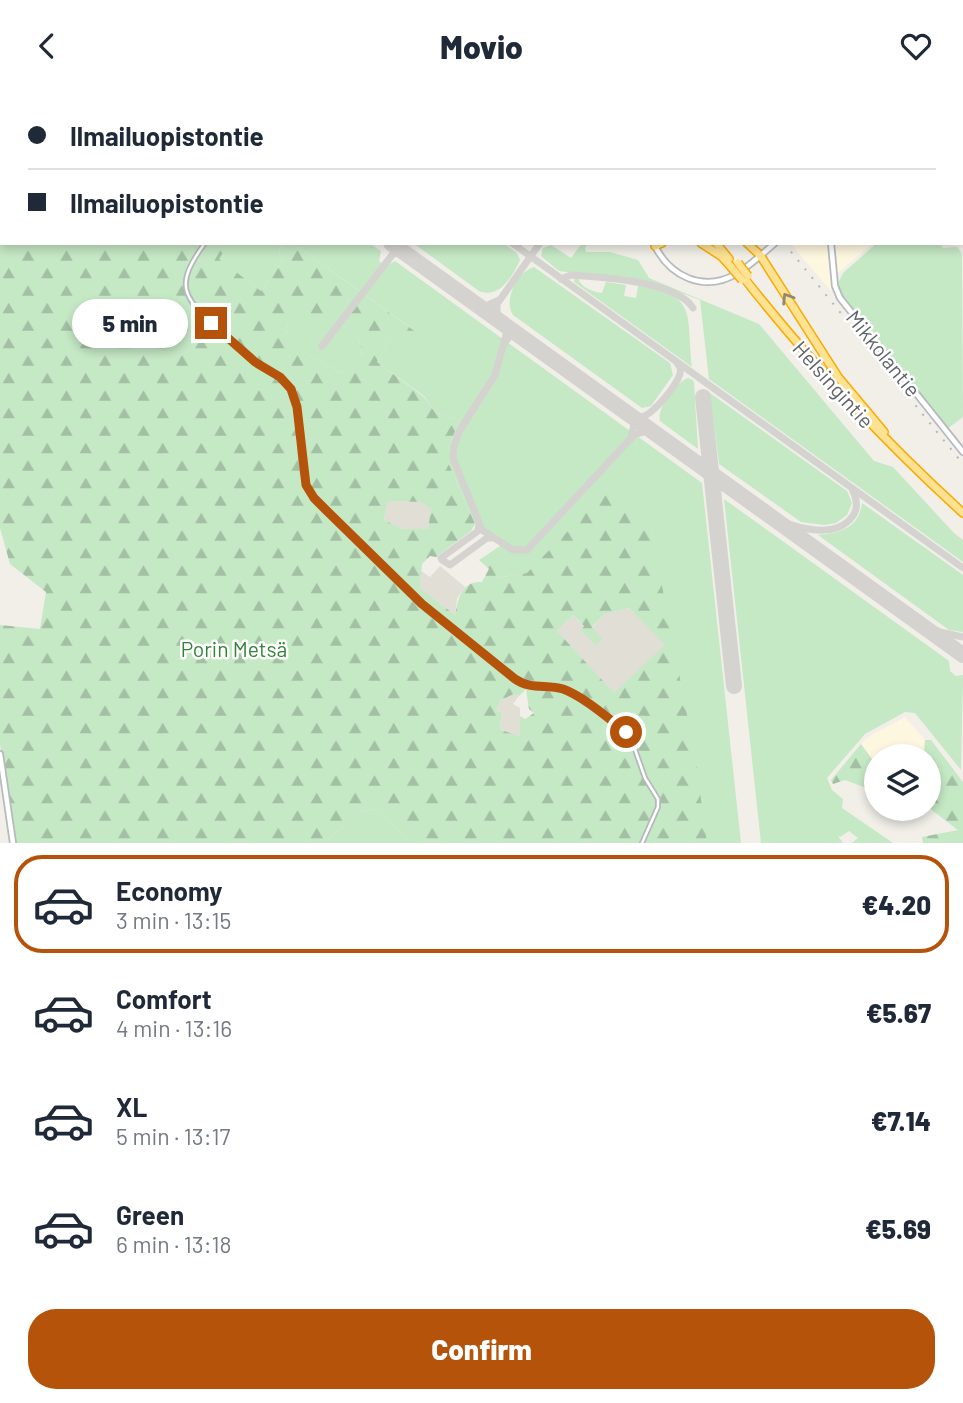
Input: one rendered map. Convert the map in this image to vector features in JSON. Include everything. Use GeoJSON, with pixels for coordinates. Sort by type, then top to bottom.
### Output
{"type":"FeatureCollection","features":[{"type":"Feature","properties":{"kind":"highway"},"geometry":{"type":"LineString","coordinates":[[704,245],[735,265]]}},
{"type":"Feature","properties":{"kind":"highway","name":"Helsingintie"},"geometry":{"type":"LineString","coordinates":[[720,245],[764,303],[856,410],[963,513]]}},
{"type":"Feature","properties":{"kind":"highway"},"geometry":{"type":"LineString","coordinates":[[749,245],[760,255],[838,377],[884,432]]}},
{"type":"Feature","properties":{"kind":"highway","name":"Helsingintie"},"geometry":{"type":"LineString","coordinates":[[745,278],[884,432],[963,506]]}},
{"type":"Feature","properties":{"kind":"street"},"geometry":{"type":"LineString","coordinates":[[204,245],[187,272],[186,288],[190,300],[200,314],[243,352],[280,377],[291,389],[297,407],[305,478],[311,494],[422,604],[515,679],[525,685],[556,688],[571,693],[626,732],[634,744],[645,778],[658,799],[642,843]]}},
{"type":"Feature","properties":{"kind":"street"},"geometry":{"type":"LineString","coordinates":[[657,245],[660,256],[673,271],[704,282],[727,279],[772,245]]}},
{"type":"Feature","properties":{"kind":"street","name":"Mikkolantie"},"geometry":{"type":"LineString","coordinates":[[831,245],[834,282],[840,298],[963,452]]}},
{"type":"Feature","properties":{"kind":"street"},"geometry":{"type":"LineString","coordinates":[[0,754],[13,843]]}},
{"type":"Feature","properties":{"kind":"shaded area"},"geometry":{"type":"Polygon","coordinates":[[[792,245],[871,245],[837,274],[831,291],[792,245]]]}},
{"type":"Feature","properties":{"kind":"shaded area"},"geometry":{"type":"Polygon","coordinates":[[[388,501],[422,502],[431,509],[428,529],[403,529],[384,520],[388,501]]]}},
{"type":"Feature","properties":{"kind":"shaded area"},"geometry":{"type":"Polygon","coordinates":[[[440,566],[465,587],[457,598],[455,615],[420,588],[421,571],[430,577],[440,566]]]}},
{"type":"Feature","properties":{"kind":"shaded area"},"geometry":{"type":"Polygon","coordinates":[[[629,608],[666,645],[614,694],[557,631],[573,615],[584,627],[592,628],[605,614],[629,608]]]}},
{"type":"Feature","properties":{"kind":"shaded area"},"geometry":{"type":"Polygon","coordinates":[[[514,694],[519,696],[513,704],[520,708],[520,736],[501,730],[502,713],[496,710],[501,700],[514,694]]]}},
{"type":"Feature","properties":{"kind":"shaded area"},"geometry":{"type":"Polygon","coordinates":[[[905,717],[925,740],[925,744],[864,744],[864,748],[861,744],[870,736],[905,717]]]}},
{"type":"Feature","properties":{"kind":"green space","name":"Porin Metsä"},"geometry":{"type":"Polygon","coordinates":[[[0,245],[228,245],[219,259],[261,291],[284,259],[279,254],[281,245],[296,245],[416,332],[390,339],[377,362],[424,397],[435,412],[459,421],[448,449],[448,462],[475,524],[471,531],[436,557],[430,556],[422,564],[420,588],[455,615],[462,592],[469,584],[482,582],[489,569],[479,560],[500,546],[496,578],[527,573],[606,492],[650,524],[695,756],[707,843],[413,843],[375,809],[362,811],[324,843],[16,843],[0,744],[0,625],[40,629],[46,592],[10,564],[0,528],[0,245]],[[289,319],[286,333],[310,356],[342,373],[362,356],[359,339],[336,319],[289,319]],[[388,501],[384,520],[403,529],[428,529],[431,509],[421,502],[388,501]],[[629,608],[605,614],[592,627],[602,639],[596,645],[581,631],[584,626],[573,615],[557,631],[614,693],[665,645],[629,608]],[[526,689],[519,696],[514,694],[501,700],[496,710],[502,713],[501,730],[520,736],[520,716],[525,719],[534,713],[529,709],[526,689]]]}},
{"type":"Feature","properties":{"kind":"green space"},"geometry":{"type":"Polygon","coordinates":[[[228,245],[281,245],[279,254],[284,259],[261,291],[218,259],[228,245]]]}},
{"type":"Feature","properties":{"kind":"green space"},"geometry":{"type":"Polygon","coordinates":[[[296,245],[372,245],[381,251],[379,261],[386,266],[395,261],[702,483],[741,843],[707,843],[650,524],[528,573],[495,578],[503,542],[480,522],[475,524],[448,462],[448,449],[459,421],[435,412],[424,396],[377,362],[390,339],[415,331],[296,245]]]}},
{"type":"Feature","properties":{"kind":"green space"},"geometry":{"type":"Polygon","coordinates":[[[416,245],[506,245],[517,253],[520,260],[504,285],[493,292],[479,291],[416,245]]]}},
{"type":"Feature","properties":{"kind":"green space"},"geometry":{"type":"Polygon","coordinates":[[[551,245],[571,258],[581,245],[587,245],[586,252],[610,252],[638,260],[649,278],[759,324],[874,461],[893,467],[963,540],[963,562],[709,379],[700,300],[658,284],[559,271],[541,256],[543,248],[551,245]]]}},
{"type":"Feature","properties":{"kind":"green space"},"geometry":{"type":"Polygon","coordinates":[[[875,245],[941,245],[943,248],[957,247],[962,253],[963,417],[947,429],[840,294],[837,285],[843,273],[875,245]]]}},
{"type":"Feature","properties":{"kind":"green space"},"geometry":{"type":"Polygon","coordinates":[[[534,267],[670,363],[673,375],[651,406],[642,408],[513,315],[510,302],[513,287],[522,275],[534,267]]]}},
{"type":"Feature","properties":{"kind":"green space"},"geometry":{"type":"Polygon","coordinates":[[[575,277],[584,286],[602,293],[606,282],[626,285],[624,296],[636,298],[638,286],[671,295],[686,310],[692,367],[574,282],[575,277]]]}},
{"type":"Feature","properties":{"kind":"green space"},"geometry":{"type":"Polygon","coordinates":[[[289,318],[336,319],[359,339],[362,357],[353,361],[342,373],[310,356],[286,334],[289,318]]]}},
{"type":"Feature","properties":{"kind":"green space"},"geometry":{"type":"Polygon","coordinates":[[[688,378],[694,383],[698,449],[660,421],[661,410],[668,397],[688,378]]]}},
{"type":"Feature","properties":{"kind":"green space"},"geometry":{"type":"Polygon","coordinates":[[[710,393],[847,491],[852,503],[847,515],[836,523],[824,525],[801,522],[719,464],[710,393]]]}},
{"type":"Feature","properties":{"kind":"green space"},"geometry":{"type":"Polygon","coordinates":[[[724,499],[949,661],[950,671],[956,676],[963,675],[961,770],[915,713],[905,712],[865,734],[827,778],[832,790],[843,799],[842,808],[893,843],[852,843],[858,838],[849,831],[840,837],[837,835],[843,843],[761,843],[724,499]]]}},
{"type":"Feature","properties":{"kind":"green space"},"geometry":{"type":"Polygon","coordinates":[[[862,503],[963,575],[963,632],[949,630],[818,535],[841,531],[853,524],[862,503]]]}},
{"type":"Feature","properties":{"kind":"green space"},"geometry":{"type":"Polygon","coordinates":[[[925,740],[931,740],[934,744],[925,744],[925,740]]]}},
{"type":"Feature","properties":{"kind":"green space"},"geometry":{"type":"Polygon","coordinates":[[[861,744],[864,748],[864,787],[845,780],[833,784],[831,780],[861,744]]]}},
{"type":"Feature","properties":{"kind":"green space"},"geometry":{"type":"Polygon","coordinates":[[[941,753],[963,782],[963,843],[923,843],[922,837],[958,830],[941,817],[941,753]]]}},
{"type":"Feature","properties":{"kind":"green space"},"geometry":{"type":"Polygon","coordinates":[[[375,809],[413,843],[324,843],[362,811],[375,809]]]}},
{"type":"Feature","properties":{"kind":"taxiway"},"geometry":{"type":"LineString","coordinates":[[400,245],[407,254]]}},
{"type":"Feature","properties":{"kind":"taxiway"},"geometry":{"type":"LineString","coordinates":[[515,245],[963,568]]}},
{"type":"Feature","properties":{"kind":"taxiway"},"geometry":{"type":"LineString","coordinates":[[539,245],[497,304],[497,314],[507,331],[495,375],[460,430],[454,446],[453,458],[482,530],[513,550],[527,550],[634,435],[647,431],[657,435]]}},
{"type":"Feature","properties":{"kind":"taxiway"},"geometry":{"type":"LineString","coordinates":[[322,346],[392,255],[398,252],[406,254]]}},
{"type":"Feature","properties":{"kind":"taxiway"},"geometry":{"type":"LineString","coordinates":[[561,279],[571,275],[637,282],[671,292],[693,308]]}},
{"type":"Feature","properties":{"kind":"taxiway"},"geometry":{"type":"LineString","coordinates":[[473,302],[486,306],[499,300]]}},
{"type":"Feature","properties":{"kind":"taxiway"},"geometry":{"type":"LineString","coordinates":[[505,342],[511,335],[521,337]]}},
{"type":"Feature","properties":{"kind":"taxiway"},"geometry":{"type":"LineString","coordinates":[[627,413],[641,417],[658,406],[678,379],[680,367],[677,363]]}},
{"type":"Feature","properties":{"kind":"taxiway"},"geometry":{"type":"LineString","coordinates":[[627,413],[634,424],[631,438]]}},
{"type":"Feature","properties":{"kind":"taxiway"},"geometry":{"type":"LineString","coordinates":[[769,515],[800,527],[834,529],[844,524],[856,511],[853,491]]}},
{"type":"Feature","properties":{"kind":"taxiway"},"geometry":{"type":"LineString","coordinates":[[479,524],[478,531],[441,558],[442,560],[450,565],[487,538],[493,538]]}},
{"type":"Feature","properties":{"kind":"taxiway"},"geometry":{"type":"LineString","coordinates":[[914,620],[940,632],[963,637]]}},
{"type":"Feature","properties":{"kind":"runway"},"geometry":{"type":"LineString","coordinates":[[394,245],[963,655]]}},
{"type":"Feature","properties":{"kind":"runway"},"geometry":{"type":"LineString","coordinates":[[703,397],[734,686]]}},
{"type":"Feature","properties":{"kind":"railway"},"geometry":{"type":"LineString","coordinates":[[786,245],[963,464]]}},
{"type":"Feature","properties":{"kind":"route"},"geometry":{"type":"LineString","coordinates":[[211,323],[255,362],[288,384],[297,407],[306,485],[325,509],[422,604],[515,679],[525,685],[556,688],[571,693],[626,732]]}}]}
